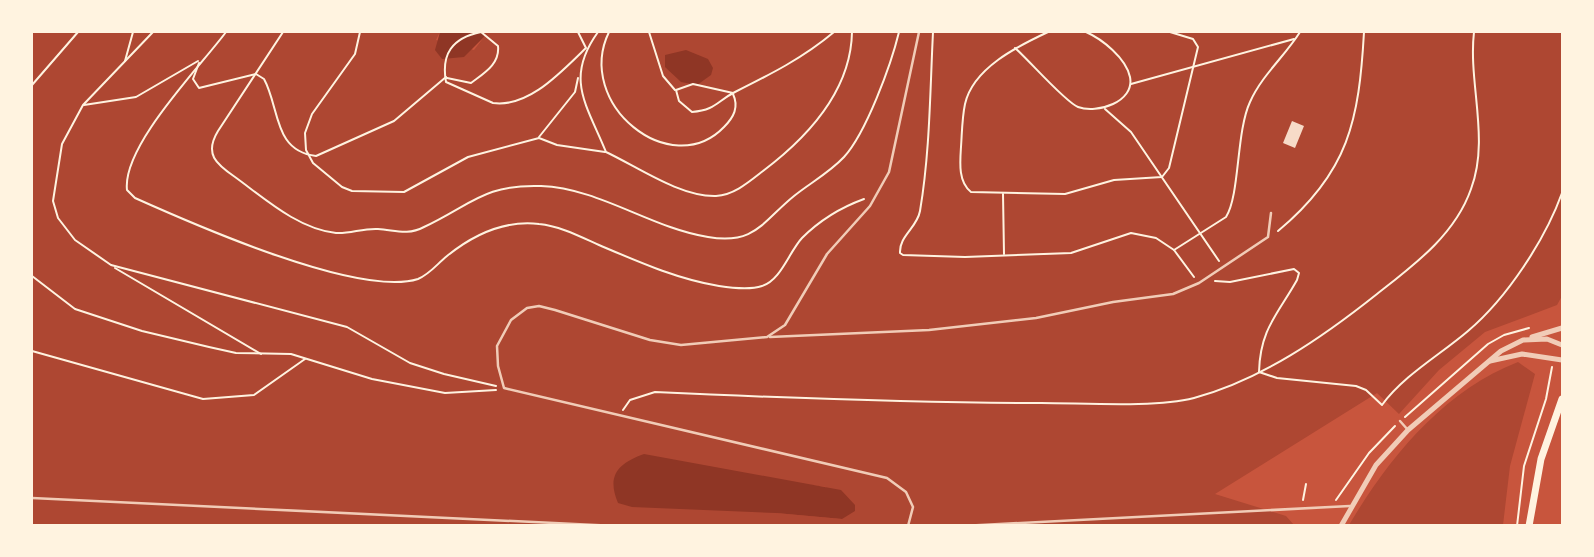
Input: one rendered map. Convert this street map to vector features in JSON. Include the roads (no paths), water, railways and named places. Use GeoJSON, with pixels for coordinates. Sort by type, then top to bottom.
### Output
{"type":"FeatureCollection","features":[{"type":"Feature","properties":{"kind":"main road"},"geometry":{"type":"LineString","coordinates":[[1529,526],[1541,459],[1563,399]]}},
{"type":"Feature","properties":{"kind":"street"},"geometry":{"type":"LineString","coordinates":[[1341,526],[1350,506],[1376,465],[1408,430],[1512,344],[1563,328]]}},
{"type":"Feature","properties":{"kind":"street"},"geometry":{"type":"LineString","coordinates":[[1523,340],[1547,339],[1563,345]]}},
{"type":"Feature","properties":{"kind":"street"},"geometry":{"type":"LineString","coordinates":[[1490,362],[1522,354],[1559,360]]}},
{"type":"Feature","properties":{"kind":"lane"},"geometry":{"type":"LineString","coordinates":[[767,337],[785,325],[827,254],[883,187],[889,172],[919,32]]}},
{"type":"Feature","properties":{"kind":"lane"},"geometry":{"type":"LineString","coordinates":[[908,526],[913,507],[906,492],[887,478],[620,413],[504,388],[498,366],[497,346],[511,320],[527,308],[539,306],[631,335],[681,345],[767,337],[929,330],[1036,318],[1113,302],[1173,294],[1199,283],[1268,237],[1271,213]]}},
{"type":"Feature","properties":{"kind":"lane"},"geometry":{"type":"LineString","coordinates":[[1400,421],[1408,430]]}},
{"type":"Feature","properties":{"kind":"lane"},"geometry":{"type":"LineString","coordinates":[[32,498],[616,526]]}},
{"type":"Feature","properties":{"kind":"lane"},"geometry":{"type":"LineString","coordinates":[[962,526],[1350,506]]}}]}
